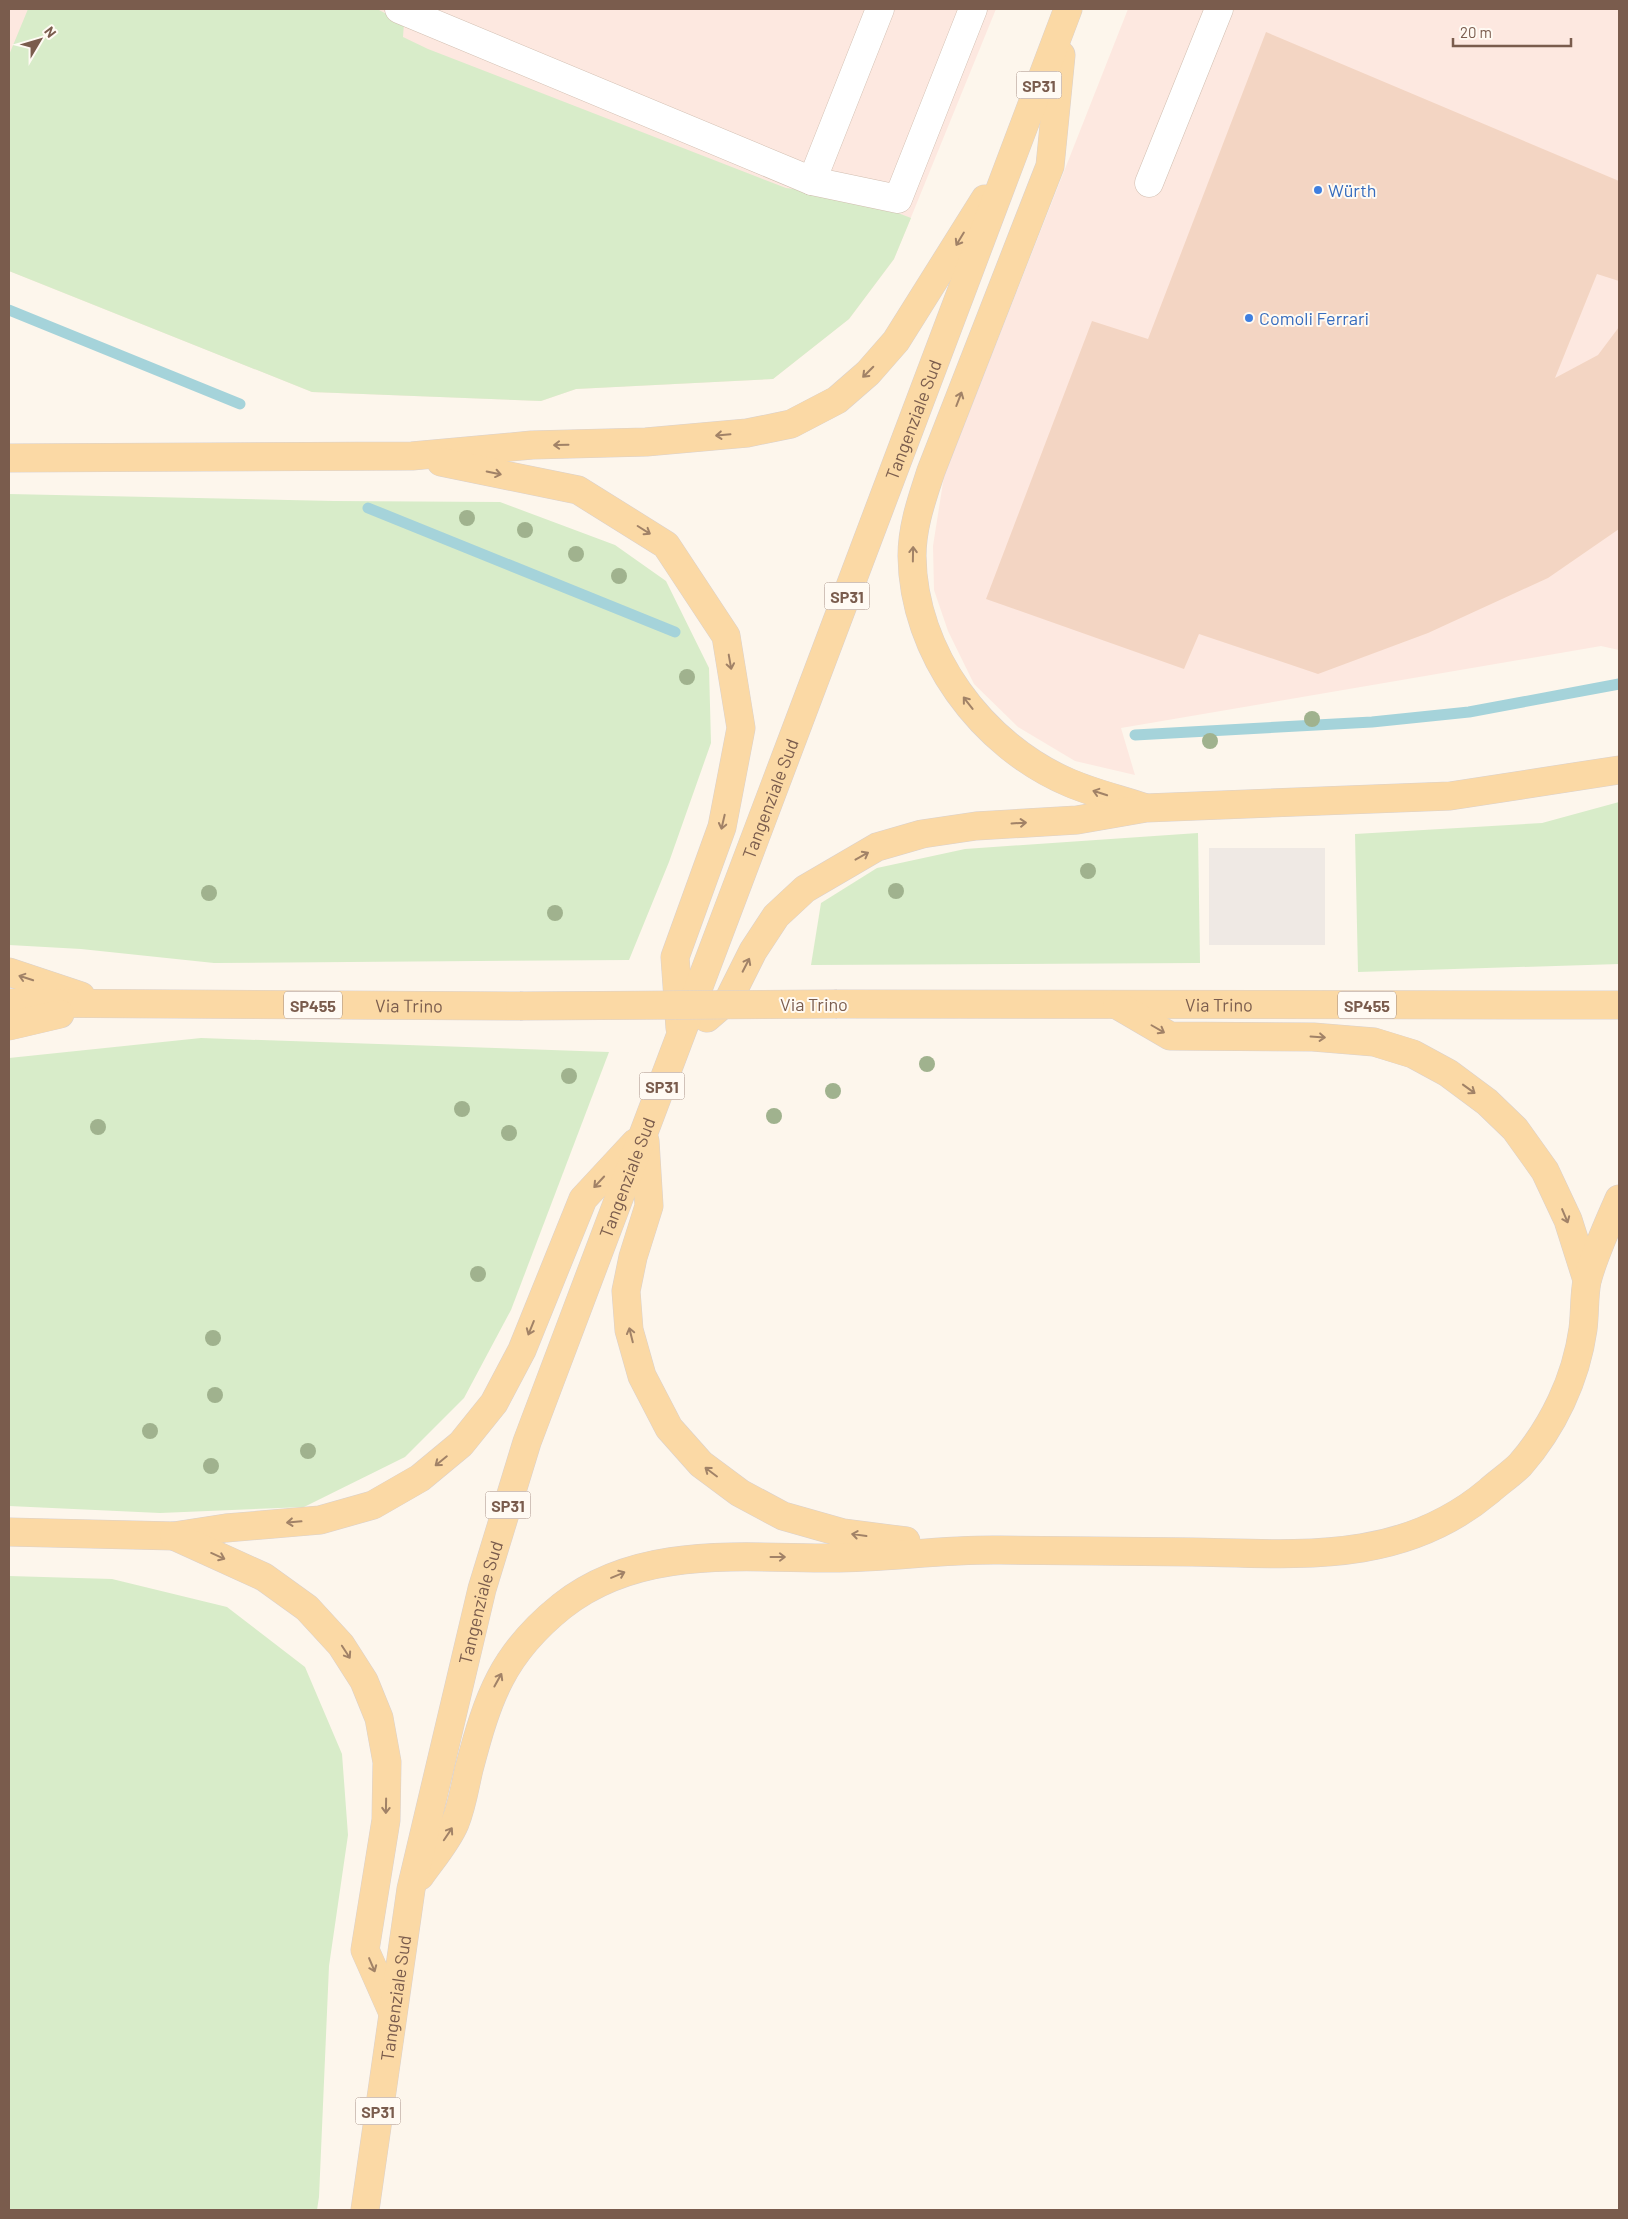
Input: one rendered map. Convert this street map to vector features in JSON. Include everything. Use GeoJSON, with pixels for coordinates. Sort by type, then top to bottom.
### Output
{"type":"FeatureCollection","features":[{"type":"Feature","properties":{"kind":"main road","name":"Tangenziale Sud"},"geometry":{"type":"LineString","coordinates":[[364,2210],[411,1889],[482,1589],[528,1442],[1066,13]]}},
{"type":"Feature","properties":{"kind":"main road"},"geometry":{"type":"LineString","coordinates":[[1066,13],[1050,166],[931,471],[916,521],[913,566],[916,594],[930,642],[950,680],[971,708],[1004,743],[1033,763],[1070,783],[1146,808]]}},
{"type":"Feature","properties":{"kind":"main road"},"geometry":{"type":"LineString","coordinates":[[9,458],[412,456],[532,445],[646,442],[747,433],[791,424],[837,400],[868,373],[896,341],[1014,153]]}},
{"type":"Feature","properties":{"kind":"main road"},"geometry":{"type":"LineString","coordinates":[[412,456],[578,490],[666,545],[726,636],[741,728],[722,827],[675,957],[681,1039]]}},
{"type":"Feature","properties":{"kind":"main road"},"geometry":{"type":"LineString","coordinates":[[681,1039],[729,999],[753,951],[776,916],[805,890],[876,847],[922,834],[976,826],[1077,820],[1146,808],[1450,796],[1619,770]]}},
{"type":"Feature","properties":{"kind":"main road"},"geometry":{"type":"LineString","coordinates":[[9,972],[106,1004]]}},
{"type":"Feature","properties":{"kind":"main road","name":"Via Trino"},"geometry":{"type":"LineString","coordinates":[[9,1003],[520,1006],[837,1004],[1619,1005]]}},
{"type":"Feature","properties":{"kind":"main road"},"geometry":{"type":"LineString","coordinates":[[9,1026],[106,1004]]}},
{"type":"Feature","properties":{"kind":"main road"},"geometry":{"type":"LineString","coordinates":[[1116,1004],[1170,1036],[1313,1037],[1374,1042],[1413,1054],[1448,1073],[1487,1102],[1515,1129],[1546,1171],[1568,1220],[1587,1280]]}},
{"type":"Feature","properties":{"kind":"main road"},"geometry":{"type":"LineString","coordinates":[[644,1133],[649,1206],[633,1257],[626,1301],[629,1330],[642,1376],[669,1428],[701,1464],[740,1493],[783,1516],[843,1533],[959,1549]]}},
{"type":"Feature","properties":{"kind":"main road"},"geometry":{"type":"LineString","coordinates":[[9,1532],[174,1536],[226,1528],[320,1520],[373,1505],[420,1478],[461,1444],[494,1404],[522,1350],[583,1199],[644,1133]]}},
{"type":"Feature","properties":{"kind":"main road"},"geometry":{"type":"LineString","coordinates":[[411,1889],[455,1824],[483,1715],[496,1684],[513,1656],[536,1629],[564,1604],[593,1586],[629,1570],[664,1562],[707,1557],[839,1558],[959,1549],[1306,1554],[1370,1548],[1429,1530],[1477,1501],[1518,1467],[1550,1424],[1572,1376],[1583,1330],[1587,1280],[1619,1199]]}},
{"type":"Feature","properties":{"kind":"main road"},"geometry":{"type":"LineString","coordinates":[[174,1536],[264,1577],[307,1608],[341,1645],[364,1681],[379,1718],[387,1762],[386,1820],[365,1950],[392,2011]]}},
{"type":"Feature","properties":{"kind":"lane"},"geometry":{"type":"LineString","coordinates":[[399,9],[436,16],[812,181],[898,199],[973,9]]}},
{"type":"Feature","properties":{"kind":"lane"},"geometry":{"type":"LineString","coordinates":[[812,181],[880,9]]}},
{"type":"Feature","properties":{"kind":"lane"},"geometry":{"type":"LineString","coordinates":[[1149,183],[1219,9]]}},
{"type":"Feature","properties":{"kind":"shaded area"},"geometry":{"type":"Polygon","coordinates":[[[9,9],[996,9],[894,259],[849,319],[773,379],[576,389],[541,401],[312,392],[9,271],[9,9]]]}},
{"type":"Feature","properties":{"kind":"shaded area"},"geometry":{"type":"Polygon","coordinates":[[[1128,9],[1619,9],[1619,650],[1601,646],[1121,728],[1135,775],[1075,761],[1018,727],[974,684],[948,631],[934,590],[933,546],[944,476],[1128,9]]]}},
{"type":"Feature","properties":{"kind":"shaded area"},"geometry":{"type":"Polygon","coordinates":[[[1209,848],[1325,848],[1325,945],[1209,945],[1209,848]]]}},
{"type":"Feature","properties":{"kind":"green space"},"geometry":{"type":"Polygon","coordinates":[[[28,9],[377,9],[404,23],[403,37],[428,49],[786,188],[854,196],[911,218],[894,259],[849,319],[773,379],[576,389],[541,401],[312,392],[9,271],[9,55],[28,9]]]}},
{"type":"Feature","properties":{"kind":"green space"},"geometry":{"type":"Polygon","coordinates":[[[9,494],[334,501],[500,502],[615,545],[666,581],[709,668],[711,743],[669,862],[629,960],[214,963],[81,949],[9,945],[9,494]]]}},
{"type":"Feature","properties":{"kind":"green space"},"geometry":{"type":"Polygon","coordinates":[[[1619,802],[1619,964],[1358,972],[1355,834],[1542,823],[1619,802]]]}},
{"type":"Feature","properties":{"kind":"green space"},"geometry":{"type":"Polygon","coordinates":[[[1198,833],[1200,963],[811,965],[821,903],[877,868],[965,849],[1198,833]]]}},
{"type":"Feature","properties":{"kind":"green space"},"geometry":{"type":"Polygon","coordinates":[[[201,1038],[609,1052],[511,1310],[464,1398],[405,1457],[304,1507],[160,1513],[9,1506],[9,1058],[201,1038]]]}},
{"type":"Feature","properties":{"kind":"green space"},"geometry":{"type":"Polygon","coordinates":[[[9,1576],[112,1579],[227,1607],[305,1667],[342,1754],[348,1835],[329,1966],[317,2210],[9,2210],[9,1576]]]}},
{"type":"Feature","properties":{"kind":"building"},"geometry":{"type":"Polygon","coordinates":[[[1266,32],[1619,181],[1619,281],[1597,274],[1555,378],[1598,355],[1619,327],[1619,529],[1548,578],[1428,633],[1318,674],[1199,634],[1184,669],[986,599],[1092,321],[1148,339],[1266,32]]]}},
{"type":"Feature","properties":{"kind":"waterway"},"geometry":{"type":"LineString","coordinates":[[9,310],[240,404]]}},
{"type":"Feature","properties":{"kind":"waterway"},"geometry":{"type":"LineString","coordinates":[[368,508],[675,632]]}},
{"type":"Feature","properties":{"kind":"waterway"},"geometry":{"type":"LineString","coordinates":[[1135,735],[1372,722],[1469,712],[1619,684]]}},
{"type":"Feature","properties":{"kind":"place","name":"Würth"},"geometry":{"type":"Point","coordinates":[1318,190]}},
{"type":"Feature","properties":{"kind":"place","name":"Comoli Ferrari"},"geometry":{"type":"Point","coordinates":[1249,318]}}]}
